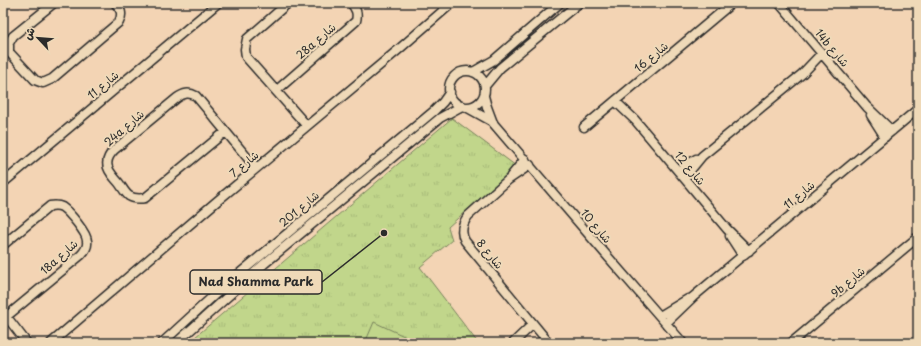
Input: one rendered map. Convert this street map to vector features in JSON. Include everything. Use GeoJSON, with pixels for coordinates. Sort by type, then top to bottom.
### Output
{"type":"FeatureCollection","features":[{"type":"Feature","properties":{"kind":"street"},"geometry":{"type":"LineString","coordinates":[[54,3],[14,36],[9,43],[9,52],[12,56],[32,77],[39,82],[48,82],[120,22],[122,14],[115,3]]}},
{"type":"Feature","properties":{"kind":"street","name":"شارع 11"},"geometry":{"type":"LineString","coordinates":[[3,183],[218,3]]}},
{"type":"Feature","properties":{"kind":"street"},"geometry":{"type":"LineString","coordinates":[[288,3],[247,39],[244,49],[246,57],[307,126]]}},
{"type":"Feature","properties":{"kind":"street","name":"28a شارع"},"geometry":{"type":"LineString","coordinates":[[276,91],[356,21],[357,11],[351,3]]}},
{"type":"Feature","properties":{"kind":"street","name":"شارع 7"},"geometry":{"type":"LineString","coordinates":[[51,343],[452,3]]}},
{"type":"Feature","properties":{"kind":"street"},"geometry":{"type":"LineString","coordinates":[[560,3],[494,60],[473,72],[463,72],[454,78],[451,82],[450,92],[454,101],[464,107],[477,104],[484,96],[485,86],[500,68],[579,3]]}},
{"type":"Feature","properties":{"kind":"street","name":"شارع 16"},"geometry":{"type":"LineString","coordinates":[[584,127],[732,3]]}},
{"type":"Feature","properties":{"kind":"street","name":"14b شارع"},"geometry":{"type":"LineString","coordinates":[[779,3],[867,107],[892,131]]}},
{"type":"Feature","properties":{"kind":"street"},"geometry":{"type":"LineString","coordinates":[[678,172],[702,156],[824,56]]}},
{"type":"Feature","properties":{"kind":"street"},"geometry":{"type":"LineString","coordinates":[[473,72],[479,76],[485,86]]}},
{"type":"Feature","properties":{"kind":"street","name":"شارع 201"},"geometry":{"type":"LineString","coordinates":[[162,343],[222,288],[434,110],[443,102],[450,92]]}},
{"type":"Feature","properties":{"kind":"street","name":"24a شارع"},"geometry":{"type":"LineString","coordinates":[[225,132],[145,198],[137,199],[129,196],[107,168],[109,155],[114,150],[182,94],[187,93],[196,96],[256,168]]}},
{"type":"Feature","properties":{"kind":"street","name":"شارع 10"},"geometry":{"type":"LineString","coordinates":[[484,96],[486,107],[493,123],[683,343]]}},
{"type":"Feature","properties":{"kind":"street","name":"شارع 12"},"geometry":{"type":"LineString","coordinates":[[618,99],[746,253]]}},
{"type":"Feature","properties":{"kind":"street","name":"شارع 201"},"geometry":{"type":"LineString","coordinates":[[176,343],[264,264],[445,114],[464,107]]}},
{"type":"Feature","properties":{"kind":"street","name":"شارع 10"},"geometry":{"type":"LineString","coordinates":[[464,107],[493,123]]}},
{"type":"Feature","properties":{"kind":"street","name":"14b شارع"},"geometry":{"type":"LineString","coordinates":[[867,107],[885,137]]}},
{"type":"Feature","properties":{"kind":"street","name":"شارع 11"},"geometry":{"type":"LineString","coordinates":[[666,323],[693,297],[918,109]]}},
{"type":"Feature","properties":{"kind":"street"},"geometry":{"type":"LineString","coordinates":[[684,178],[702,156]]}},
{"type":"Feature","properties":{"kind":"street","name":"شارع 8"},"geometry":{"type":"LineString","coordinates":[[527,162],[468,216],[463,223],[462,234],[465,241],[549,343]]}},
{"type":"Feature","properties":{"kind":"street","name":"18a شارع"},"geometry":{"type":"LineString","coordinates":[[3,245],[50,206],[56,205],[62,207],[87,236],[87,246],[81,255],[5,314],[27,343]]}},
{"type":"Feature","properties":{"kind":"street","name":"9b شارع"},"geometry":{"type":"LineString","coordinates":[[795,342],[918,237]]}},
{"type":"Feature","properties":{"kind":"street","name":"شارع 11"},"geometry":{"type":"LineString","coordinates":[[660,316],[693,297]]}},
{"type":"Feature","properties":{"kind":"street"},"geometry":{"type":"LineString","coordinates":[[513,343],[535,326]]}},
{"type":"Feature","properties":{"kind":"street"},"geometry":{"type":"LineString","coordinates":[[517,343],[535,326]]}},
{"type":"Feature","properties":{"kind":"green space"},"geometry":{"type":"Polygon","coordinates":[[[452,118],[516,166],[448,227],[452,240],[420,267],[478,343],[188,343],[452,118]]]}},
{"type":"Feature","properties":{"kind":"green space"},"geometry":{"type":"Polygon","coordinates":[[[374,322],[419,343],[365,343],[374,322]]]}},
{"type":"Feature","properties":{"kind":"place","name":"Nad Shamma Park"},"geometry":{"type":"Point","coordinates":[384,233]}}]}
